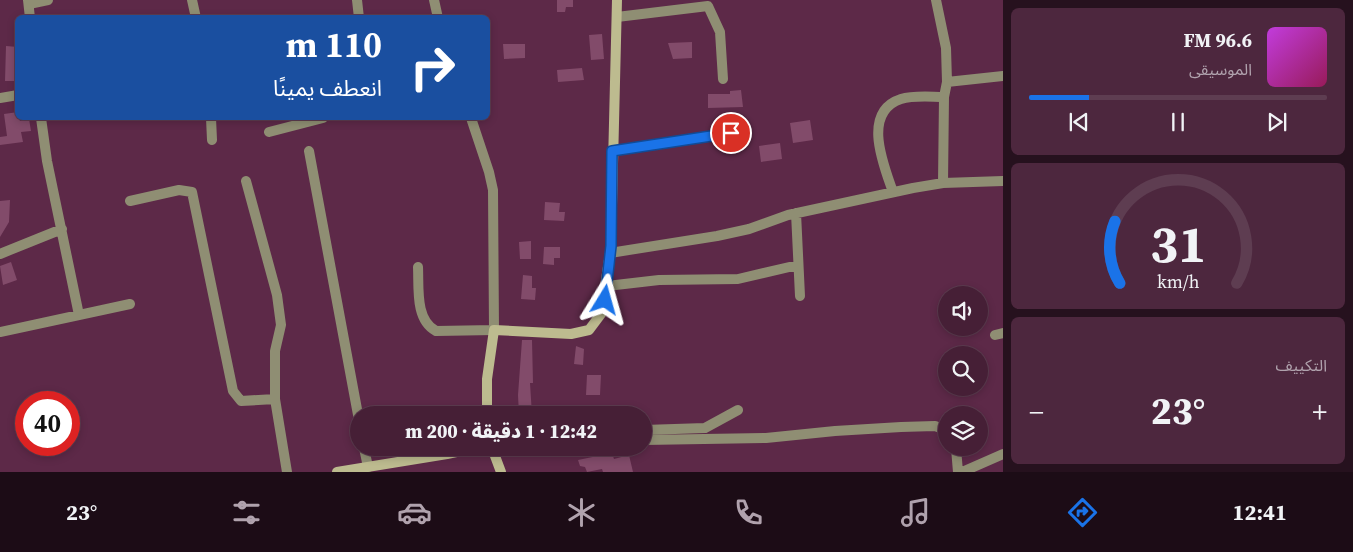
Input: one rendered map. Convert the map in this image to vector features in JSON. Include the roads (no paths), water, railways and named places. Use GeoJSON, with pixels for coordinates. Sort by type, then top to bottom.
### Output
{"type":"FeatureCollection","features":[{"type":"Feature","properties":{"kind":"street"},"geometry":{"type":"LineString","coordinates":[[30,15],[29,2],[48,0]]}},
{"type":"Feature","properties":{"kind":"street"},"geometry":{"type":"LineString","coordinates":[[192,0],[195,15]]}},
{"type":"Feature","properties":{"kind":"street"},"geometry":{"type":"LineString","coordinates":[[357,0],[359,15]]}},
{"type":"Feature","properties":{"kind":"street"},"geometry":{"type":"LineString","coordinates":[[434,0],[437,15]]}},
{"type":"Feature","properties":{"kind":"street"},"geometry":{"type":"LineString","coordinates":[[418,267],[421,310],[431,328],[436,331],[494,330],[571,334],[588,330],[601,314],[607,286],[610,253],[617,0]]}},
{"type":"Feature","properties":{"kind":"street"},"geometry":{"type":"LineString","coordinates":[[936,0],[946,48],[947,82],[944,97],[943,183]]}},
{"type":"Feature","properties":{"kind":"street"},"geometry":{"type":"LineString","coordinates":[[617,17],[708,6],[720,32],[723,79]]}},
{"type":"Feature","properties":{"kind":"street"},"geometry":{"type":"LineString","coordinates":[[947,82],[1003,76]]}},
{"type":"Feature","properties":{"kind":"street"},"geometry":{"type":"LineString","coordinates":[[0,98],[15,96]]}},
{"type":"Feature","properties":{"kind":"street"},"geometry":{"type":"LineString","coordinates":[[893,192],[879,151],[878,131],[884,113],[892,104],[902,99],[944,97]]}},
{"type":"Feature","properties":{"kind":"street"},"geometry":{"type":"LineString","coordinates":[[41,120],[47,161],[79,315]]}},
{"type":"Feature","properties":{"kind":"street"},"geometry":{"type":"LineString","coordinates":[[211,120],[212,140]]}},
{"type":"Feature","properties":{"kind":"street"},"geometry":{"type":"LineString","coordinates":[[269,132],[315,120]]}},
{"type":"Feature","properties":{"kind":"street"},"geometry":{"type":"LineString","coordinates":[[472,120],[493,190],[494,330],[487,380],[487,406]]}},
{"type":"Feature","properties":{"kind":"street"},"geometry":{"type":"LineString","coordinates":[[612,151],[731,133]]}},
{"type":"Feature","properties":{"kind":"street"},"geometry":{"type":"LineString","coordinates":[[309,151],[356,406]]}},
{"type":"Feature","properties":{"kind":"street"},"geometry":{"type":"LineString","coordinates":[[246,181],[277,295],[281,325],[275,351],[275,399],[287,472]]}},
{"type":"Feature","properties":{"kind":"street"},"geometry":{"type":"LineString","coordinates":[[610,253],[749,229],[796,213],[893,192],[943,183],[1003,181]]}},
{"type":"Feature","properties":{"kind":"street"},"geometry":{"type":"LineString","coordinates":[[130,201],[179,190],[192,192],[233,391],[237,398],[246,402],[275,399]]}},
{"type":"Feature","properties":{"kind":"street"},"geometry":{"type":"LineString","coordinates":[[796,213],[800,296]]}},
{"type":"Feature","properties":{"kind":"street"},"geometry":{"type":"LineString","coordinates":[[0,254],[62,230]]}},
{"type":"Feature","properties":{"kind":"street"},"geometry":{"type":"LineString","coordinates":[[607,286],[659,280],[738,279],[798,265]]}},
{"type":"Feature","properties":{"kind":"street"},"geometry":{"type":"LineString","coordinates":[[0,332],[130,304]]}},
{"type":"Feature","properties":{"kind":"street"},"geometry":{"type":"LineString","coordinates":[[652,430],[705,428],[738,410]]}},
{"type":"Feature","properties":{"kind":"street"},"geometry":{"type":"LineString","coordinates":[[652,440],[756,439],[835,431],[938,427]]}},
{"type":"Feature","properties":{"kind":"street"},"geometry":{"type":"LineString","coordinates":[[962,472],[1003,454]]}},
{"type":"Feature","properties":{"kind":"street"},"geometry":{"type":"LineString","coordinates":[[366,456],[368,467]]}},
{"type":"Feature","properties":{"kind":"street"},"geometry":{"type":"LineString","coordinates":[[338,472],[430,456]]}},
{"type":"Feature","properties":{"kind":"street"},"geometry":{"type":"LineString","coordinates":[[495,456],[501,472]]}},
{"type":"Feature","properties":{"kind":"street"},"geometry":{"type":"LineString","coordinates":[[957,456],[958,472]]}}]}
